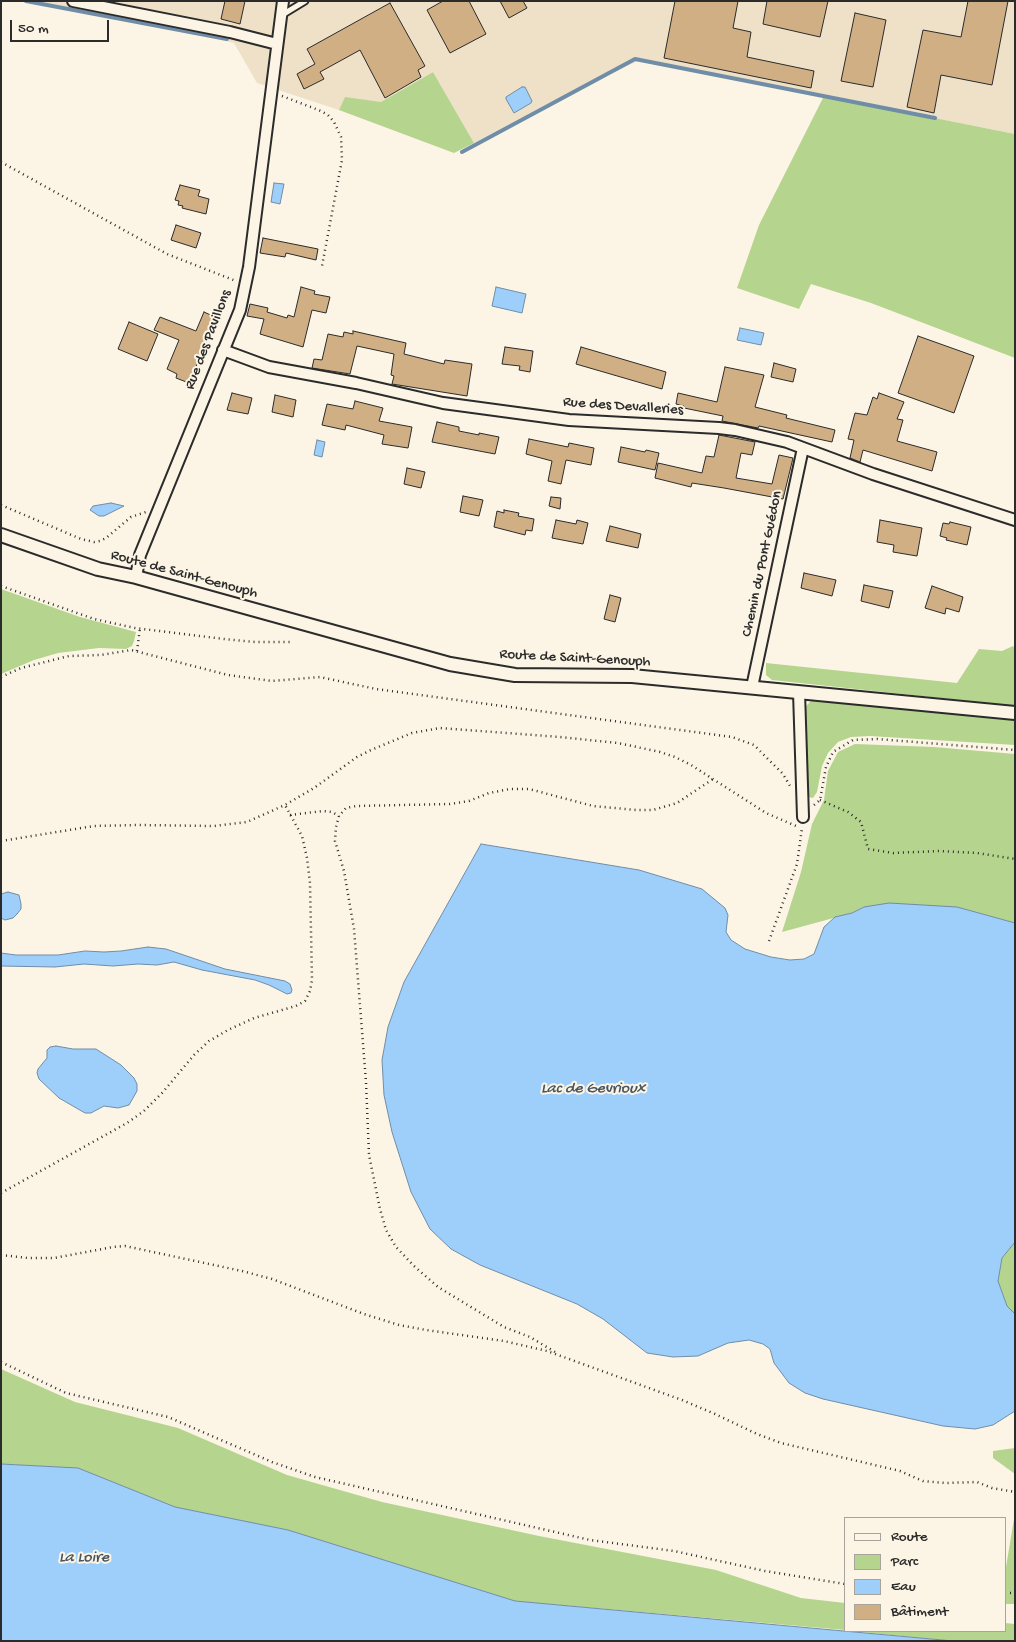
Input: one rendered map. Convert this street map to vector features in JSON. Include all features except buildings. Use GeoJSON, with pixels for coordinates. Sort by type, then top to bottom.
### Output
{"type":"FeatureCollection","features":[{"type":"Feature","properties":{"kind":"street"},"geometry":{"type":"LineString","coordinates":[[73,1],[230,32],[277,44]]}},
{"type":"Feature","properties":{"kind":"street","name":"Rue des Pavillons"},"geometry":{"type":"LineString","coordinates":[[136,578],[140,555],[157,511],[240,310],[249,267],[283,1]]}},
{"type":"Feature","properties":{"kind":"street","name":"Rue des Devalleries"},"geometry":{"type":"LineString","coordinates":[[222,350],[269,368],[356,383],[443,403],[577,421],[727,428],[803,448],[873,474],[1015,520]]}},
{"type":"Feature","properties":{"kind":"street","name":"Chemin du Pont Guédon"},"geometry":{"type":"LineString","coordinates":[[752,687],[803,448]]}},
{"type":"Feature","properties":{"kind":"street","name":"Route de Saint-Genouph"},"geometry":{"type":"LineString","coordinates":[[1,535],[80,564],[450,664],[515,675],[632,676],[1015,712]]}},
{"type":"Feature","properties":{"kind":"street"},"geometry":{"type":"LineString","coordinates":[[799,692],[803,816]]}},
{"type":"Feature","properties":{"kind":"lane"},"geometry":{"type":"LineString","coordinates":[[281,16],[305,1]]}},
{"type":"Feature","properties":{"kind":"path"},"geometry":{"type":"LineString","coordinates":[[271,92],[321,111],[334,122],[341,137],[342,160],[322,266]]}},
{"type":"Feature","properties":{"kind":"path"},"geometry":{"type":"LineString","coordinates":[[1,162],[167,254],[229,280],[245,284]]}},
{"type":"Feature","properties":{"kind":"path"},"geometry":{"type":"LineString","coordinates":[[1,506],[74,537],[94,542],[100,542],[106,538],[131,517],[144,512],[157,511]]}},
{"type":"Feature","properties":{"kind":"path"},"geometry":{"type":"LineString","coordinates":[[1,586],[94,619],[140,628],[224,640],[293,642]]}},
{"type":"Feature","properties":{"kind":"path"},"geometry":{"type":"LineString","coordinates":[[137,651],[140,628]]}},
{"type":"Feature","properties":{"kind":"path"},"geometry":{"type":"LineString","coordinates":[[1,677],[21,668],[69,656],[131,650],[228,675],[272,681],[320,677],[376,689],[732,737],[754,745],[783,774],[792,790]]}},
{"type":"Feature","properties":{"kind":"path"},"geometry":{"type":"LineString","coordinates":[[1,841],[94,826],[214,826],[247,822],[285,805],[314,788],[357,757],[371,750],[412,733],[440,728],[618,743],[660,752],[675,757],[766,813],[802,828]]}},
{"type":"Feature","properties":{"kind":"path"},"geometry":{"type":"LineString","coordinates":[[770,941],[797,864],[803,816],[820,800],[826,768],[833,752],[853,740],[877,739],[1015,750]]}},
{"type":"Feature","properties":{"kind":"path"},"geometry":{"type":"LineString","coordinates":[[713,779],[677,803],[653,810],[593,806],[529,789],[510,789],[450,804],[356,806],[346,808],[339,816],[335,841],[344,871],[354,929],[366,1082],[369,1155],[386,1230],[396,1247],[438,1287],[504,1327],[530,1337],[576,1363],[682,1400],[781,1443],[900,1471],[923,1481],[945,1483],[978,1482],[992,1488],[1015,1492]]}},
{"type":"Feature","properties":{"kind":"path"},"geometry":{"type":"LineString","coordinates":[[820,800],[848,812],[861,822],[868,849],[893,853],[939,851],[977,853],[1015,860]]}},
{"type":"Feature","properties":{"kind":"path"},"geometry":{"type":"LineString","coordinates":[[1,1193],[127,1123],[144,1111],[163,1092],[194,1055],[210,1041],[254,1018],[296,1006],[305,1001],[310,991],[312,980],[310,884],[302,836],[285,805]]}},
{"type":"Feature","properties":{"kind":"path"},"geometry":{"type":"LineString","coordinates":[[290,815],[324,811],[332,812],[339,816]]}},
{"type":"Feature","properties":{"kind":"path"},"geometry":{"type":"LineString","coordinates":[[1,1255],[54,1258],[125,1246],[272,1279],[364,1314],[426,1330],[504,1341],[558,1354]]}},
{"type":"Feature","properties":{"kind":"path"},"geometry":{"type":"LineString","coordinates":[[1,1362],[66,1393],[168,1417],[272,1462],[315,1477],[590,1540],[674,1551],[766,1572],[844,1584]]}},
{"type":"Feature","properties":{"kind":"shaded area"},"geometry":{"type":"Polygon","coordinates":[[[36,1],[1015,1],[1015,134],[640,60],[545,105],[474,143],[433,72],[381,102],[345,98],[339,110],[257,83],[234,43],[36,1]]]}},
{"type":"Feature","properties":{"kind":"green space"},"geometry":{"type":"Polygon","coordinates":[[[433,72],[474,143],[454,153],[339,110],[345,97],[381,102],[433,72]]]}},
{"type":"Feature","properties":{"kind":"green space"},"geometry":{"type":"Polygon","coordinates":[[[824,96],[1015,134],[1015,358],[871,303],[811,284],[799,309],[737,288],[759,225],[824,96]]]}},
{"type":"Feature","properties":{"kind":"green space"},"geometry":{"type":"Polygon","coordinates":[[[1,589],[80,617],[136,632],[132,646],[126,649],[99,648],[58,653],[34,660],[1,674],[1,589]]]}},
{"type":"Feature","properties":{"kind":"green space"},"geometry":{"type":"Polygon","coordinates":[[[1013,646],[1015,649],[1015,706],[772,680],[766,675],[766,663],[957,683],[979,649],[1002,651],[1013,646]]]}},
{"type":"Feature","properties":{"kind":"green space"},"geometry":{"type":"Polygon","coordinates":[[[821,699],[1015,718],[1015,745],[870,736],[851,737],[838,742],[828,753],[822,766],[817,792],[813,798],[808,797],[804,708],[811,701],[821,699]]]}},
{"type":"Feature","properties":{"kind":"green space"},"geometry":{"type":"Polygon","coordinates":[[[855,744],[934,747],[1015,754],[1015,923],[957,907],[864,907],[852,913],[782,932],[801,872],[812,824],[824,800],[828,771],[838,752],[855,744]]]}},
{"type":"Feature","properties":{"kind":"green space"},"geometry":{"type":"Polygon","coordinates":[[[1015,1242],[1015,1314],[1007,1306],[998,1281],[1002,1258],[1015,1242]]]}},
{"type":"Feature","properties":{"kind":"green space"},"geometry":{"type":"Polygon","coordinates":[[[1,1369],[75,1402],[178,1428],[287,1475],[382,1502],[539,1536],[716,1570],[801,1598],[844,1603],[844,1630],[515,1601],[288,1530],[175,1507],[78,1468],[1,1464],[1,1369]]]}},
{"type":"Feature","properties":{"kind":"green space"},"geometry":{"type":"Polygon","coordinates":[[[1015,1448],[1015,1474],[993,1458],[993,1451],[1015,1448]]]}},
{"type":"Feature","properties":{"kind":"green space"},"geometry":{"type":"Polygon","coordinates":[[[1015,1513],[1015,1604],[1006,1604],[1006,1567],[1015,1513]]]}},
{"type":"Feature","properties":{"kind":"green space"},"geometry":{"type":"Polygon","coordinates":[[[1006,1623],[1015,1624],[1015,1641],[953,1641],[860,1632],[1006,1632],[1006,1623]]]}},
{"type":"Feature","properties":{"kind":"water"},"geometry":{"type":"Polygon","coordinates":[[[525,87],[532,101],[514,113],[506,97],[525,87]]]}},
{"type":"Feature","properties":{"kind":"water"},"geometry":{"type":"Polygon","coordinates":[[[274,183],[284,184],[280,204],[271,202],[274,183]]]}},
{"type":"Feature","properties":{"kind":"water"},"geometry":{"type":"Polygon","coordinates":[[[496,287],[526,294],[522,313],[492,306],[496,287]]]}},
{"type":"Feature","properties":{"kind":"water"},"geometry":{"type":"Polygon","coordinates":[[[740,328],[764,333],[761,345],[737,340],[740,328]]]}},
{"type":"Feature","properties":{"kind":"water"},"geometry":{"type":"Polygon","coordinates":[[[317,440],[325,442],[322,457],[314,455],[317,440]]]}},
{"type":"Feature","properties":{"kind":"water"},"geometry":{"type":"Polygon","coordinates":[[[111,503],[124,506],[104,516],[99,516],[90,510],[93,506],[111,503]]]}},
{"type":"Feature","properties":{"kind":"water","name":"Lac de Gevrioux"},"geometry":{"type":"Polygon","coordinates":[[[481,844],[639,870],[702,889],[725,908],[728,915],[726,932],[731,940],[745,949],[771,957],[790,960],[804,959],[814,954],[824,927],[835,917],[852,913],[864,907],[889,903],[957,907],[1015,923],[1015,1242],[1002,1258],[998,1281],[1007,1306],[1015,1314],[1015,1411],[993,1425],[975,1429],[943,1426],[823,1399],[805,1393],[789,1383],[774,1363],[770,1349],[763,1344],[749,1340],[728,1343],[698,1356],[673,1357],[647,1353],[603,1319],[577,1304],[480,1265],[451,1249],[430,1229],[411,1192],[392,1132],[384,1095],[382,1060],[388,1027],[404,982],[481,844]]]}},
{"type":"Feature","properties":{"kind":"water"},"geometry":{"type":"Polygon","coordinates":[[[8,892],[19,895],[21,909],[13,918],[5,920],[1,918],[1,894],[8,892]]]}},
{"type":"Feature","properties":{"kind":"water"},"geometry":{"type":"Polygon","coordinates":[[[148,947],[166,949],[225,969],[285,981],[290,984],[292,990],[291,993],[287,994],[255,980],[202,970],[174,962],[157,965],[1,966],[1,953],[58,955],[85,951],[121,951],[148,947]]]}},
{"type":"Feature","properties":{"kind":"water"},"geometry":{"type":"Polygon","coordinates":[[[56,1046],[73,1049],[96,1049],[121,1065],[134,1078],[137,1084],[137,1091],[129,1105],[118,1108],[104,1106],[91,1113],[85,1113],[59,1098],[39,1079],[37,1073],[47,1058],[47,1050],[50,1047],[56,1046]]]}},
{"type":"Feature","properties":{"kind":"water","name":"La Loire"},"geometry":{"type":"Polygon","coordinates":[[[1,1464],[78,1468],[175,1507],[288,1530],[515,1601],[953,1641],[1,1641],[1,1464]]]}},
{"type":"Feature","properties":{"kind":"waterway"},"geometry":{"type":"LineString","coordinates":[[26,1],[227,39]]}},
{"type":"Feature","properties":{"kind":"waterway"},"geometry":{"type":"LineString","coordinates":[[462,152],[635,59],[935,118]]}}]}
